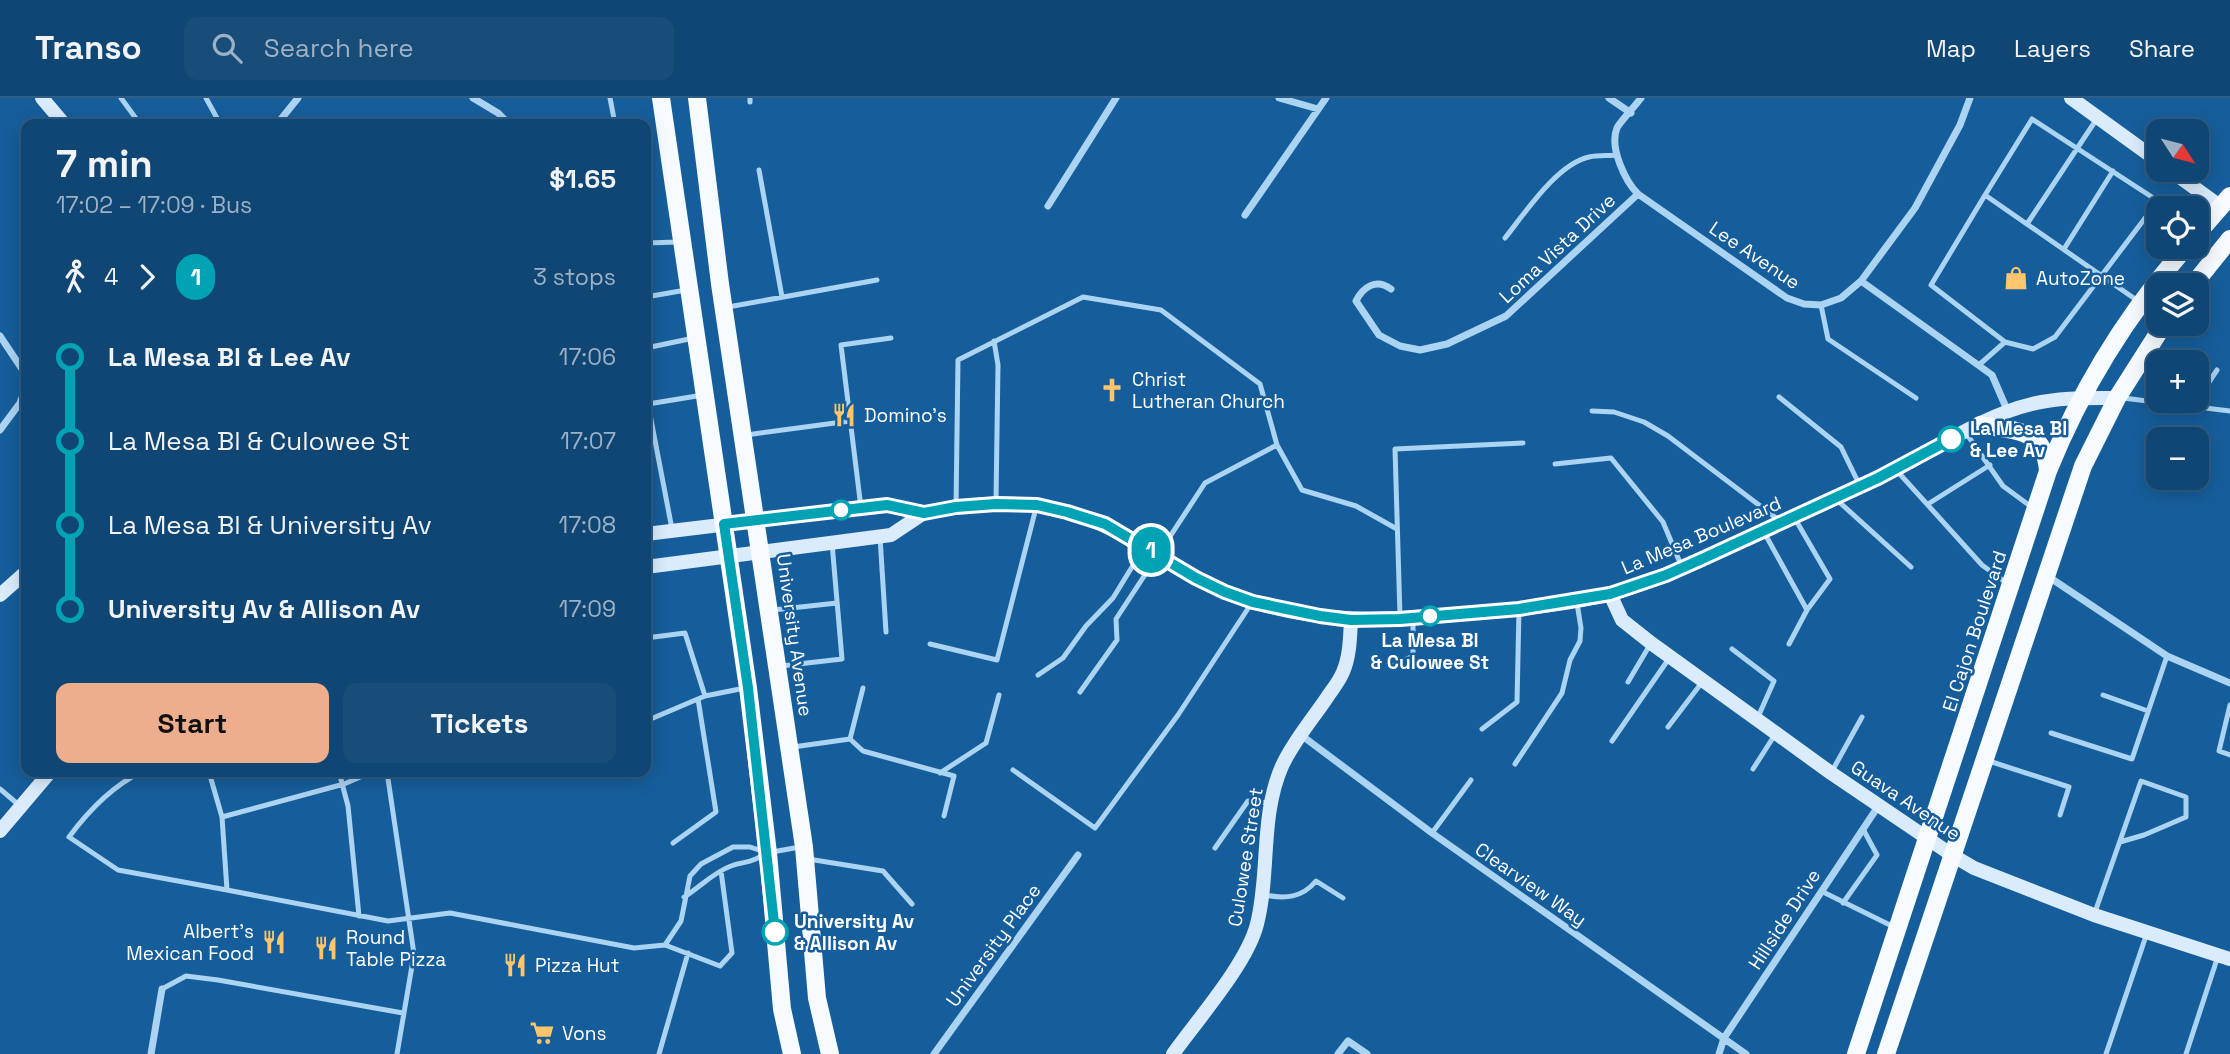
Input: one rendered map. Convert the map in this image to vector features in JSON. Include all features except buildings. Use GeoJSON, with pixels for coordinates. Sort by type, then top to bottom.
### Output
{"type":"FeatureCollection","features":[{"type":"Feature","properties":{"kind":"main road"},"geometry":{"type":"LineString","coordinates":[[43,98],[60,119]]}},
{"type":"Feature","properties":{"kind":"main road"},"geometry":{"type":"LineString","coordinates":[[661,98],[748,688],[768,852],[782,1009],[792,1054]]}},
{"type":"Feature","properties":{"kind":"main road","name":"University Avenue"},"geometry":{"type":"LineString","coordinates":[[697,98],[724,307],[790,748],[804,853],[817,998],[830,1054]]}},
{"type":"Feature","properties":{"kind":"main road"},"geometry":{"type":"LineString","coordinates":[[2071,98],[2146,152]]}},
{"type":"Feature","properties":{"kind":"main road"},"geometry":{"type":"LineString","coordinates":[[2191,182],[2225,202],[2209,220]]}},
{"type":"Feature","properties":{"kind":"main road"},"geometry":{"type":"LineString","coordinates":[[2203,273],[2230,239]]}},
{"type":"Feature","properties":{"kind":"main road","name":"El Cajon Boulevard"},"geometry":{"type":"LineString","coordinates":[[1856,1054],[2048,471],[2062,436],[2109,348],[2176,259]]}},
{"type":"Feature","properties":{"kind":"main road"},"geometry":{"type":"LineString","coordinates":[[1886,1054],[2083,467],[2117,398],[2156,336]]}},
{"type":"Feature","properties":{"kind":"main road","name":"La Mesa Boulevard"},"geometry":{"type":"LineString","coordinates":[[651,533],[887,505],[924,513],[996,504],[1037,505],[1105,524],[1196,578],[1225,592],[1253,602],[1308,614],[1351,620],[1519,609],[1610,594],[1682,568],[1861,486],[2008,412],[2044,402],[2117,398]]}},
{"type":"Feature","properties":{"kind":"main road"},"geometry":{"type":"LineString","coordinates":[[1972,428],[2015,431],[2034,438],[2045,451],[2048,471]]}},
{"type":"Feature","properties":{"kind":"main road","name":"La Mesa Boulevard"},"geometry":{"type":"LineString","coordinates":[[651,566],[891,535],[924,513]]}},
{"type":"Feature","properties":{"kind":"main road"},"geometry":{"type":"LineString","coordinates":[[0,595],[21,576]]}},
{"type":"Feature","properties":{"kind":"main road","name":"Guava Avenue"},"geometry":{"type":"LineString","coordinates":[[1610,594],[1622,621],[1831,773],[1952,855],[1982,872],[2094,915],[2224,958]]}},
{"type":"Feature","properties":{"kind":"main road","name":"Culowee Street"},"geometry":{"type":"LineString","coordinates":[[1173,1054],[1237,966],[1257,926],[1270,803],[1282,767],[1342,675],[1348,656],[1351,620]]}},
{"type":"Feature","properties":{"kind":"main road"},"geometry":{"type":"LineString","coordinates":[[0,831],[46,777]]}},
{"type":"Feature","properties":{"kind":"street"},"geometry":{"type":"LineString","coordinates":[[281,119],[298,98]]}},
{"type":"Feature","properties":{"kind":"street"},"geometry":{"type":"LineString","coordinates":[[473,98],[504,119]]}},
{"type":"Feature","properties":{"kind":"street"},"geometry":{"type":"LineString","coordinates":[[1048,206],[1116,98]]}},
{"type":"Feature","properties":{"kind":"street"},"geometry":{"type":"LineString","coordinates":[[1279,98],[1318,109]]}},
{"type":"Feature","properties":{"kind":"street"},"geometry":{"type":"LineString","coordinates":[[1245,215],[1326,98]]}},
{"type":"Feature","properties":{"kind":"street"},"geometry":{"type":"LineString","coordinates":[[1609,98],[1631,113]]}},
{"type":"Feature","properties":{"kind":"street"},"geometry":{"type":"LineString","coordinates":[[1617,155],[1617,127],[1641,98]]}},
{"type":"Feature","properties":{"kind":"street"},"geometry":{"type":"LineString","coordinates":[[1821,305],[1841,298],[1861,281],[1915,208],[1960,125],[1970,98]]}},
{"type":"Feature","properties":{"kind":"street","name":"Lee Avenue"},"geometry":{"type":"LineString","coordinates":[[1617,155],[1627,184],[1638,194],[1787,298],[1804,304],[1821,305]]}},
{"type":"Feature","properties":{"kind":"street","name":"Loma Vista Drive"},"geometry":{"type":"LineString","coordinates":[[1391,289],[1384,284],[1373,284],[1361,291],[1356,301],[1379,335],[1400,346],[1420,350],[1447,344],[1506,316],[1638,194]]}},
{"type":"Feature","properties":{"kind":"street"},"geometry":{"type":"LineString","coordinates":[[1861,281],[1992,375],[2008,412]]}},
{"type":"Feature","properties":{"kind":"street"},"geometry":{"type":"LineString","coordinates":[[0,336],[21,368]]}},
{"type":"Feature","properties":{"kind":"street"},"geometry":{"type":"LineString","coordinates":[[0,429],[21,400]]}},
{"type":"Feature","properties":{"kind":"street"},"geometry":{"type":"LineString","coordinates":[[2046,574],[2167,656],[2230,683]]}},
{"type":"Feature","properties":{"kind":"street","name":"Clearview Way"},"geometry":{"type":"LineString","coordinates":[[1301,735],[1432,833],[1746,1054]]}},
{"type":"Feature","properties":{"kind":"street","name":"Hillside Drive"},"geometry":{"type":"LineString","coordinates":[[1719,1054],[1724,1038],[1879,804]]}},
{"type":"Feature","properties":{"kind":"street","name":"University Place"},"geometry":{"type":"LineString","coordinates":[[934,1054],[1077,855]]}},
{"type":"Feature","properties":{"kind":"street"},"geometry":{"type":"LineString","coordinates":[[151,1054],[162,989]]}},
{"type":"Feature","properties":{"kind":"street"},"geometry":{"type":"LineString","coordinates":[[1338,1054],[1348,1041],[1367,1054]]}},
{"type":"Feature","properties":{"kind":"lane"},"geometry":{"type":"LineString","coordinates":[[121,98],[136,119]]}},
{"type":"Feature","properties":{"kind":"lane"},"geometry":{"type":"LineString","coordinates":[[206,98],[217,119]]}},
{"type":"Feature","properties":{"kind":"lane"},"geometry":{"type":"LineString","coordinates":[[610,98],[614,119]]}},
{"type":"Feature","properties":{"kind":"lane"},"geometry":{"type":"LineString","coordinates":[[2027,224],[2098,117]]}},
{"type":"Feature","properties":{"kind":"lane"},"geometry":{"type":"LineString","coordinates":[[2032,119],[2077,148],[2158,201],[2055,337],[2033,349],[2005,342],[1931,285],[2032,119]]}},
{"type":"Feature","properties":{"kind":"lane"},"geometry":{"type":"LineString","coordinates":[[1505,237],[1546,189],[1571,165],[1588,157],[1617,155]]}},
{"type":"Feature","properties":{"kind":"lane"},"geometry":{"type":"LineString","coordinates":[[759,170],[782,297]]}},
{"type":"Feature","properties":{"kind":"lane"},"geometry":{"type":"LineString","coordinates":[[2064,249],[2113,172]]}},
{"type":"Feature","properties":{"kind":"lane"},"geometry":{"type":"LineString","coordinates":[[1984,195],[2141,303]]}},
{"type":"Feature","properties":{"kind":"lane"},"geometry":{"type":"LineString","coordinates":[[651,243],[681,242]]}},
{"type":"Feature","properties":{"kind":"lane"},"geometry":{"type":"LineString","coordinates":[[724,307],[877,280]]}},
{"type":"Feature","properties":{"kind":"lane"},"geometry":{"type":"LineString","coordinates":[[651,296],[689,289]]}},
{"type":"Feature","properties":{"kind":"lane"},"geometry":{"type":"LineString","coordinates":[[956,507],[958,360],[1083,297],[1161,310],[1260,384],[1277,445],[1302,491],[1356,506],[1397,528]]}},
{"type":"Feature","properties":{"kind":"lane"},"geometry":{"type":"LineString","coordinates":[[1821,305],[1828,339],[1916,398]]}},
{"type":"Feature","properties":{"kind":"lane"},"geometry":{"type":"LineString","coordinates":[[651,347],[697,338]]}},
{"type":"Feature","properties":{"kind":"lane"},"geometry":{"type":"LineString","coordinates":[[861,508],[841,345],[891,338]]}},
{"type":"Feature","properties":{"kind":"lane"},"geometry":{"type":"LineString","coordinates":[[994,341],[998,365],[996,504]]}},
{"type":"Feature","properties":{"kind":"lane"},"geometry":{"type":"LineString","coordinates":[[1980,365],[2005,342]]}},
{"type":"Feature","properties":{"kind":"lane"},"geometry":{"type":"LineString","coordinates":[[2209,382],[2217,370]]}},
{"type":"Feature","properties":{"kind":"lane"},"geometry":{"type":"LineString","coordinates":[[651,404],[706,395]]}},
{"type":"Feature","properties":{"kind":"lane"},"geometry":{"type":"LineString","coordinates":[[1779,397],[1841,447],[1861,486]]}},
{"type":"Feature","properties":{"kind":"lane"},"geometry":{"type":"LineString","coordinates":[[2117,398],[2146,401]]}},
{"type":"Feature","properties":{"kind":"lane"},"geometry":{"type":"LineString","coordinates":[[2209,408],[2230,411]]}},
{"type":"Feature","properties":{"kind":"lane"},"geometry":{"type":"LineString","coordinates":[[1592,411],[1614,412],[1644,422],[1788,520],[1830,579],[1807,610],[1789,644]]}},
{"type":"Feature","properties":{"kind":"lane"},"geometry":{"type":"LineString","coordinates":[[651,420],[672,530]]}},
{"type":"Feature","properties":{"kind":"lane"},"geometry":{"type":"LineString","coordinates":[[743,435],[850,421]]}},
{"type":"Feature","properties":{"kind":"lane"},"geometry":{"type":"LineString","coordinates":[[1972,428],[2003,486],[2036,510]]}},
{"type":"Feature","properties":{"kind":"lane"},"geometry":{"type":"LineString","coordinates":[[1392,666],[1413,656],[1406,618],[1397,528],[1395,449],[1524,443]]}},
{"type":"Feature","properties":{"kind":"lane"},"geometry":{"type":"LineString","coordinates":[[1080,692],[1117,639],[1116,619],[1205,483],[1277,445]]}},
{"type":"Feature","properties":{"kind":"lane"},"geometry":{"type":"LineString","coordinates":[[1555,464],[1611,458],[1663,522],[1682,568]]}},
{"type":"Feature","properties":{"kind":"lane"},"geometry":{"type":"LineString","coordinates":[[1928,504],[1990,465]]}},
{"type":"Feature","properties":{"kind":"lane"},"geometry":{"type":"LineString","coordinates":[[1896,469],[1982,565],[2011,586]]}},
{"type":"Feature","properties":{"kind":"lane"},"geometry":{"type":"LineString","coordinates":[[1835,498],[1911,567]]}},
{"type":"Feature","properties":{"kind":"lane"},"geometry":{"type":"LineString","coordinates":[[930,644],[996,660],[1037,505]]}},
{"type":"Feature","properties":{"kind":"lane"},"geometry":{"type":"LineString","coordinates":[[1763,531],[1807,610]]}},
{"type":"Feature","properties":{"kind":"lane"},"geometry":{"type":"LineString","coordinates":[[880,537],[886,632]]}},
{"type":"Feature","properties":{"kind":"lane"},"geometry":{"type":"LineString","coordinates":[[778,667],[842,660],[832,543]]}},
{"type":"Feature","properties":{"kind":"lane"},"geometry":{"type":"LineString","coordinates":[[1038,675],[1063,658],[1086,626],[1113,598],[1144,546]]}},
{"type":"Feature","properties":{"kind":"lane"},"geometry":{"type":"LineString","coordinates":[[1515,764],[1562,693],[1570,660],[1580,641],[1577,600]]}},
{"type":"Feature","properties":{"kind":"lane"},"geometry":{"type":"LineString","coordinates":[[1013,770],[1095,828],[1178,715],[1253,602]]}},
{"type":"Feature","properties":{"kind":"lane"},"geometry":{"type":"LineString","coordinates":[[770,611],[837,603]]}},
{"type":"Feature","properties":{"kind":"lane"},"geometry":{"type":"LineString","coordinates":[[1482,729],[1517,702],[1519,609]]}},
{"type":"Feature","properties":{"kind":"lane"},"geometry":{"type":"LineString","coordinates":[[651,637],[685,633],[705,696]]}},
{"type":"Feature","properties":{"kind":"lane"},"geometry":{"type":"LineString","coordinates":[[1628,682],[1651,643]]}},
{"type":"Feature","properties":{"kind":"lane"},"geometry":{"type":"LineString","coordinates":[[1732,649],[1774,681],[1757,720]]}},
{"type":"Feature","properties":{"kind":"lane"},"geometry":{"type":"LineString","coordinates":[[2051,733],[2132,759],[2167,656]]}},
{"type":"Feature","properties":{"kind":"lane"},"geometry":{"type":"LineString","coordinates":[[1612,741],[1670,657]]}},
{"type":"Feature","properties":{"kind":"lane"},"geometry":{"type":"LineString","coordinates":[[1668,727],[1703,681]]}},
{"type":"Feature","properties":{"kind":"lane"},"geometry":{"type":"LineString","coordinates":[[651,719],[705,696],[748,688]]}},
{"type":"Feature","properties":{"kind":"lane"},"geometry":{"type":"LineString","coordinates":[[850,740],[863,688]]}},
{"type":"Feature","properties":{"kind":"lane"},"geometry":{"type":"LineString","coordinates":[[940,772],[986,743],[999,695]]}},
{"type":"Feature","properties":{"kind":"lane"},"geometry":{"type":"LineString","coordinates":[[2104,695],[2148,711]]}},
{"type":"Feature","properties":{"kind":"lane"},"geometry":{"type":"LineString","coordinates":[[673,842],[716,812],[698,699]]}},
{"type":"Feature","properties":{"kind":"lane"},"geometry":{"type":"LineString","coordinates":[[2230,705],[2219,751],[2230,755]]}},
{"type":"Feature","properties":{"kind":"lane"},"geometry":{"type":"LineString","coordinates":[[1831,773],[1862,717]]}},
{"type":"Feature","properties":{"kind":"lane"},"geometry":{"type":"LineString","coordinates":[[1753,769],[1776,733]]}},
{"type":"Feature","properties":{"kind":"lane"},"geometry":{"type":"LineString","coordinates":[[790,748],[850,740],[863,751],[954,776],[944,817]]}},
{"type":"Feature","properties":{"kind":"lane"},"geometry":{"type":"LineString","coordinates":[[1983,760],[2069,787],[2060,816]]}},
{"type":"Feature","properties":{"kind":"lane"},"geometry":{"type":"LineString","coordinates":[[132,777],[92,807],[69,837],[118,870],[272,897],[359,916],[388,920],[450,913],[634,947],[665,944],[720,966],[732,953],[720,871]]}},
{"type":"Feature","properties":{"kind":"lane"},"geometry":{"type":"LineString","coordinates":[[210,777],[222,817],[228,890]]}},
{"type":"Feature","properties":{"kind":"lane"},"geometry":{"type":"LineString","coordinates":[[341,777],[348,806],[359,916]]}},
{"type":"Feature","properties":{"kind":"lane"},"geometry":{"type":"LineString","coordinates":[[222,817],[344,784],[360,777]]}},
{"type":"Feature","properties":{"kind":"lane"},"geometry":{"type":"LineString","coordinates":[[388,777],[414,954],[397,1054]]}},
{"type":"Feature","properties":{"kind":"lane"},"geometry":{"type":"LineString","coordinates":[[1432,833],[1471,780]]}},
{"type":"Feature","properties":{"kind":"lane"},"geometry":{"type":"LineString","coordinates":[[2094,915],[2141,781],[2186,797],[2186,817],[2120,842]]}},
{"type":"Feature","properties":{"kind":"lane"},"geometry":{"type":"LineString","coordinates":[[0,789],[20,807]]}},
{"type":"Feature","properties":{"kind":"lane"},"geometry":{"type":"LineString","coordinates":[[1215,848],[1248,801],[1270,803]]}},
{"type":"Feature","properties":{"kind":"lane"},"geometry":{"type":"LineString","coordinates":[[1843,903],[1877,855],[1863,829]]}},
{"type":"Feature","properties":{"kind":"lane"},"geometry":{"type":"LineString","coordinates":[[665,944],[681,921],[690,876],[701,863],[733,848],[750,847],[768,852],[804,853],[883,871],[912,904]]}},
{"type":"Feature","properties":{"kind":"lane"},"geometry":{"type":"LineString","coordinates":[[684,897],[720,871],[733,865],[751,863],[768,852]]}},
{"type":"Feature","properties":{"kind":"lane"},"geometry":{"type":"LineString","coordinates":[[1262,894],[1282,898],[1308,890],[1316,881],[1343,898]]}},
{"type":"Feature","properties":{"kind":"lane"},"geometry":{"type":"LineString","coordinates":[[1821,891],[1898,929]]}},
{"type":"Feature","properties":{"kind":"lane"},"geometry":{"type":"LineString","coordinates":[[2106,1054],[2147,933]]}},
{"type":"Feature","properties":{"kind":"lane"},"geometry":{"type":"LineString","coordinates":[[659,1054],[688,953]]}},
{"type":"Feature","properties":{"kind":"lane"},"geometry":{"type":"LineString","coordinates":[[2186,1054],[2224,958]]}},
{"type":"Feature","properties":{"kind":"lane"},"geometry":{"type":"LineString","coordinates":[[162,989],[186,976],[403,1013]]}},
{"type":"Feature","properties":{"kind":"bus line","name":"1"},"geometry":{"type":"LineString","coordinates":[[775,932],[748,688],[724,524],[887,505],[924,513],[996,504],[1037,505],[1105,524],[1196,578],[1253,602],[1351,620],[1400,619],[1519,609],[1610,594],[1666,575],[1702,559],[1878,478],[1951,439]]}},
{"type":"Feature","properties":{"kind":"place","name":"AutoZone"},"geometry":{"type":"Point","coordinates":[2016,278]}},
{"type":"Feature","properties":{"kind":"place","name":"Christ Lutheran Church"},"geometry":{"type":"Point","coordinates":[1112,390]}},
{"type":"Feature","properties":{"kind":"place","name":"Domino's"},"geometry":{"type":"Point","coordinates":[844,415]}},
{"type":"Feature","properties":{"kind":"place","name":"La Mesa Bl & Lee Av"},"geometry":{"type":"Point","coordinates":[1951,439]}},
{"type":"Feature","properties":{"kind":"place","name":"La Mesa Bl & Culowee St"},"geometry":{"type":"Point","coordinates":[1430,616]}},
{"type":"Feature","properties":{"kind":"place","name":"University Av & Allison Av"},"geometry":{"type":"Point","coordinates":[775,932]}},
{"type":"Feature","properties":{"kind":"place","name":"Albert's Mexican Food"},"geometry":{"type":"Point","coordinates":[274,942]}},
{"type":"Feature","properties":{"kind":"place","name":"Round Table Pizza"},"geometry":{"type":"Point","coordinates":[326,948]}},
{"type":"Feature","properties":{"kind":"place","name":"Pizza Hut"},"geometry":{"type":"Point","coordinates":[515,965]}},
{"type":"Feature","properties":{"kind":"place","name":"Vons"},"geometry":{"type":"Point","coordinates":[542,1033]}}]}
